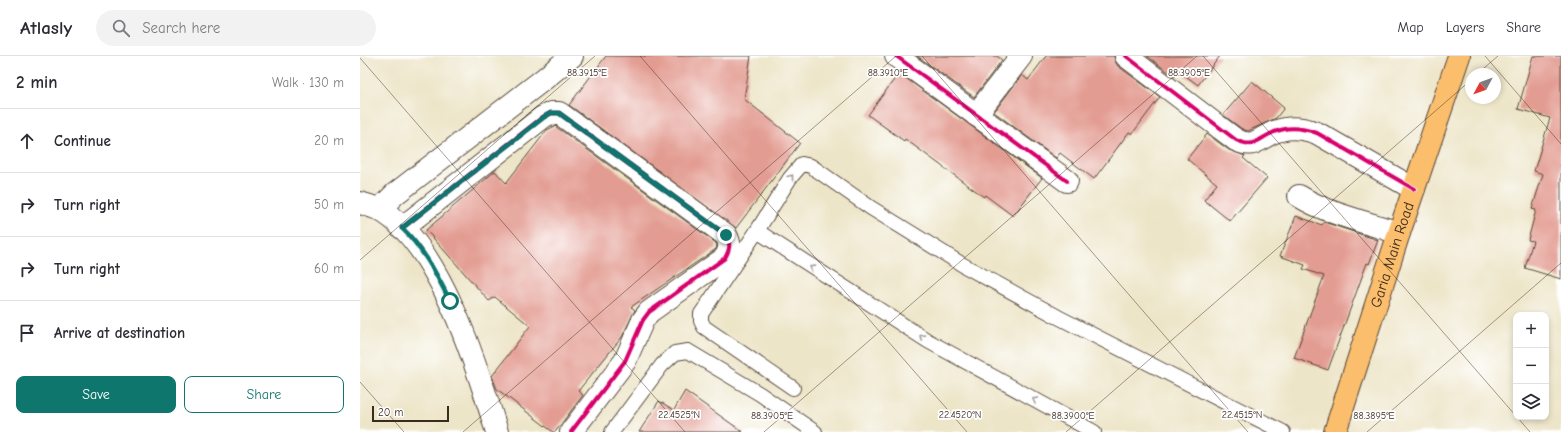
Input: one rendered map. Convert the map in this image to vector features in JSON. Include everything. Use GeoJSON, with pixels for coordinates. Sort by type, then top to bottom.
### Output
{"type":"FeatureCollection","features":[{"type":"Feature","properties":{"kind":"main road","name":"Garia Main Road"},"geometry":{"type":"LineString","coordinates":[[1335,432],[1399,233],[1459,56]]}},
{"type":"Feature","properties":{"kind":"street"},"geometry":{"type":"LineString","coordinates":[[370,206],[395,194],[572,56]]}},
{"type":"Feature","properties":{"kind":"street"},"geometry":{"type":"LineString","coordinates":[[896,56],[1067,181]]}},
{"type":"Feature","properties":{"kind":"street"},"geometry":{"type":"LineString","coordinates":[[976,115],[1020,56]]}},
{"type":"Feature","properties":{"kind":"street"},"geometry":{"type":"LineString","coordinates":[[1126,56],[1236,140],[1250,144],[1258,142],[1271,134],[1290,128],[1302,128],[1316,133],[1414,189]]}},
{"type":"Feature","properties":{"kind":"street"},"geometry":{"type":"LineString","coordinates":[[402,228],[544,117],[551,113],[559,113],[726,235],[730,242],[730,248],[725,258],[649,312],[643,320],[625,361],[571,432]]}},
{"type":"Feature","properties":{"kind":"street"},"geometry":{"type":"LineString","coordinates":[[1299,196],[1333,212],[1399,233]]}},
{"type":"Feature","properties":{"kind":"street"},"geometry":{"type":"LineString","coordinates":[[370,206],[393,219],[411,237],[450,301],[472,356],[497,432]]}},
{"type":"Feature","properties":{"kind":"lane"},"geometry":{"type":"LineString","coordinates":[[793,388],[704,327],[701,321],[701,314],[757,231],[790,178],[802,164],[811,166],[871,208],[963,265],[1058,317],[1283,432]]}},
{"type":"Feature","properties":{"kind":"lane"},"geometry":{"type":"LineString","coordinates":[[757,231],[928,341],[1094,432]]}},
{"type":"Feature","properties":{"kind":"lane"},"geometry":{"type":"LineString","coordinates":[[612,432],[662,364],[675,353],[688,351],[760,394],[815,432]]}},
{"type":"Feature","properties":{"kind":"building"},"geometry":{"type":"Polygon","coordinates":[[[606,56],[751,56],[744,99],[800,143],[736,228],[569,105],[606,56]]]}},
{"type":"Feature","properties":{"kind":"building"},"geometry":{"type":"Polygon","coordinates":[[[917,56],[997,56],[1002,60],[974,97],[917,56]]]}},
{"type":"Feature","properties":{"kind":"building"},"geometry":{"type":"Polygon","coordinates":[[[1046,56],[1114,56],[1118,66],[1160,97],[1132,134],[1129,132],[1094,179],[1060,153],[1056,158],[994,112],[1022,75],[1028,80],[1046,56]]]}},
{"type":"Feature","properties":{"kind":"building"},"geometry":{"type":"Polygon","coordinates":[[[1147,56],[1220,56],[1198,85],[1179,71],[1175,77],[1147,56]]]}},
{"type":"Feature","properties":{"kind":"building"},"geometry":{"type":"Polygon","coordinates":[[[1533,56],[1561,56],[1561,279],[1525,268],[1533,241],[1528,240],[1536,210],[1532,209],[1543,174],[1534,171],[1550,118],[1518,109],[1533,56]]]}},
{"type":"Feature","properties":{"kind":"building"},"geometry":{"type":"Polygon","coordinates":[[[899,73],[1042,178],[1013,216],[985,195],[984,197],[905,139],[904,141],[868,115],[899,73]]]}},
{"type":"Feature","properties":{"kind":"building"},"geometry":{"type":"Polygon","coordinates":[[[1252,81],[1284,108],[1276,118],[1248,131],[1242,129],[1223,115],[1252,81]]]}},
{"type":"Feature","properties":{"kind":"building"},"geometry":{"type":"Polygon","coordinates":[[[555,126],[716,243],[717,246],[716,249],[631,307],[635,310],[622,337],[578,391],[583,395],[555,432],[553,432],[497,389],[492,376],[530,326],[495,297],[489,301],[426,230],[495,171],[506,183],[547,130],[555,126]]]}},
{"type":"Feature","properties":{"kind":"building"},"geometry":{"type":"Polygon","coordinates":[[[1207,134],[1229,150],[1245,156],[1243,158],[1267,178],[1230,221],[1204,200],[1217,184],[1187,159],[1207,134]]]}},
{"type":"Feature","properties":{"kind":"building"},"geometry":{"type":"Polygon","coordinates":[[[1296,216],[1322,225],[1324,222],[1378,240],[1369,264],[1367,263],[1328,370],[1294,358],[1324,276],[1303,269],[1305,265],[1280,256],[1296,216]]]}},
{"type":"Feature","properties":{"kind":"building"},"geometry":{"type":"Polygon","coordinates":[[[685,391],[743,432],[639,432],[659,401],[674,410],[685,391]]]}},
{"type":"Feature","properties":{"kind":"cycle path"},"geometry":{"type":"LineString","coordinates":[[896,56],[1067,181]]}},
{"type":"Feature","properties":{"kind":"cycle path"},"geometry":{"type":"LineString","coordinates":[[1126,56],[1236,140],[1254,143],[1276,131],[1293,128],[1311,131],[1317,133],[1414,189]]}},
{"type":"Feature","properties":{"kind":"cycle path"},"geometry":{"type":"LineString","coordinates":[[402,228],[543,117],[551,113],[559,113],[726,235],[729,241],[729,246],[725,258],[649,312],[643,320],[625,361],[571,432]]}},
{"type":"Feature","properties":{"kind":"route"},"geometry":{"type":"LineString","coordinates":[[450,301],[441,283],[423,255],[411,237],[402,228],[551,113],[559,113],[726,235]]}}]}
